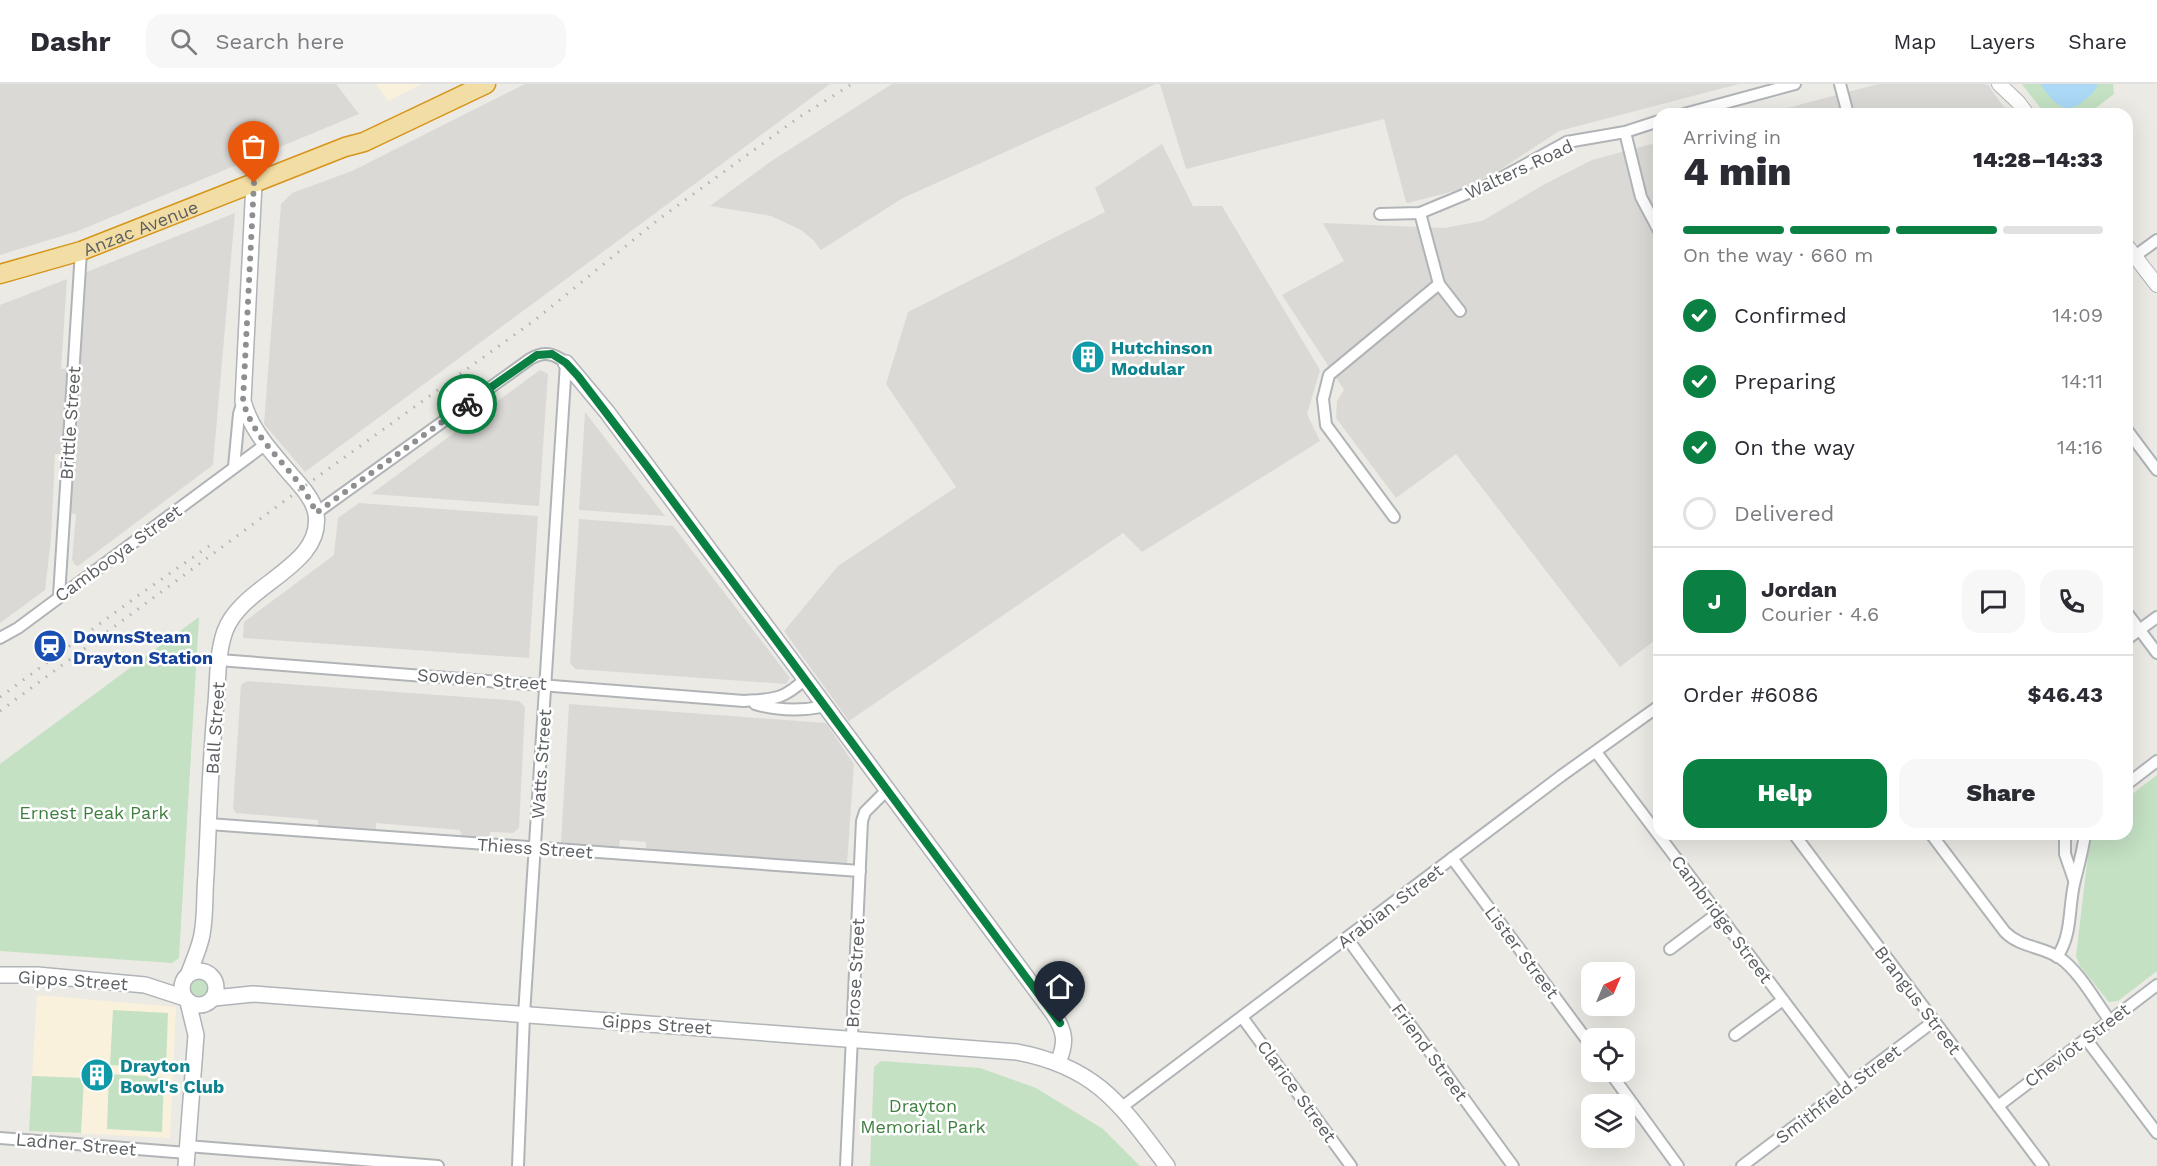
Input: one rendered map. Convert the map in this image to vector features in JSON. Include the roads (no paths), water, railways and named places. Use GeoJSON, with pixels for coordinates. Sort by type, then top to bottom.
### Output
{"type":"FeatureCollection","features":[{"type":"Feature","properties":{"kind":"highway","name":"Anzac Avenue"},"geometry":{"type":"LineString","coordinates":[[345,147],[361,136],[460,84]]}},
{"type":"Feature","properties":{"kind":"highway","name":"Anzac Avenue"},"geometry":{"type":"LineString","coordinates":[[0,274],[81,251],[345,147],[364,142],[486,84]]}},
{"type":"Feature","properties":{"kind":"main road"},"geometry":{"type":"LineString","coordinates":[[254,183],[243,401],[248,419],[302,488],[316,513]]}},
{"type":"Feature","properties":{"kind":"main road"},"geometry":{"type":"LineString","coordinates":[[566,363],[606,412],[1059,1021],[1065,1039],[1058,1062]]}},
{"type":"Feature","properties":{"kind":"main road","name":"Ball Street"},"geometry":{"type":"LineString","coordinates":[[187,975],[201,939],[213,726],[219,660],[225,631],[234,615],[255,593],[305,552],[315,537],[316,513]]}},
{"type":"Feature","properties":{"kind":"main road","name":"Ball Street"},"geometry":{"type":"LineString","coordinates":[[201,939],[212,977]]}},
{"type":"Feature","properties":{"kind":"main road"},"geometry":{"type":"LineString","coordinates":[[187,1155],[196,1035],[187,1000],[181,987],[187,975],[199,970],[212,977],[217,989],[196,1035]]}},
{"type":"Feature","properties":{"kind":"main road","name":"Gipps Street"},"geometry":{"type":"LineString","coordinates":[[0,975],[37,975],[145,985],[187,1000]]}},
{"type":"Feature","properties":{"kind":"main road","name":"Gipps Street"},"geometry":{"type":"LineString","coordinates":[[145,985],[187,975]]}},
{"type":"Feature","properties":{"kind":"main road","name":"Gipps Street"},"geometry":{"type":"LineString","coordinates":[[212,977],[254,994]]}},
{"type":"Feature","properties":{"kind":"main road","name":"Gipps Street"},"geometry":{"type":"LineString","coordinates":[[211,1000],[254,994],[1017,1052],[1058,1062],[1090,1080],[1122,1107],[1167,1166]]}},
{"type":"Feature","properties":{"kind":"main road"},"geometry":{"type":"LineString","coordinates":[[187,1000],[198,1005],[211,1000]]}},
{"type":"Feature","properties":{"kind":"street"},"geometry":{"type":"LineString","coordinates":[[1706,108],[1795,84]]}},
{"type":"Feature","properties":{"kind":"street"},"geometry":{"type":"LineString","coordinates":[[1840,84],[1846,108]]}},
{"type":"Feature","properties":{"kind":"street"},"geometry":{"type":"LineString","coordinates":[[1999,84],[2022,108]]}},
{"type":"Feature","properties":{"kind":"street"},"geometry":{"type":"LineString","coordinates":[[2010,84],[2018,102]]}},
{"type":"Feature","properties":{"kind":"street","name":"Walters Road"},"geometry":{"type":"LineString","coordinates":[[1380,214],[1420,213],[1490,184],[1567,142],[1624,132],[1653,123]]}},
{"type":"Feature","properties":{"kind":"street"},"geometry":{"type":"LineString","coordinates":[[1624,132],[1641,197],[1653,220]]}},
{"type":"Feature","properties":{"kind":"street"},"geometry":{"type":"LineString","coordinates":[[1420,213],[1439,284],[1460,311]]}},
{"type":"Feature","properties":{"kind":"street"},"geometry":{"type":"LineString","coordinates":[[2133,250],[2157,240]]}},
{"type":"Feature","properties":{"kind":"street","name":"Brittle Street"},"geometry":{"type":"LineString","coordinates":[[59,596],[81,251]]}},
{"type":"Feature","properties":{"kind":"street"},"geometry":{"type":"LineString","coordinates":[[2133,254],[2157,285]]}},
{"type":"Feature","properties":{"kind":"street"},"geometry":{"type":"LineString","coordinates":[[1394,517],[1326,425],[1323,399],[1329,375],[1439,284]]}},
{"type":"Feature","properties":{"kind":"street"},"geometry":{"type":"LineString","coordinates":[[316,513],[530,359],[546,353],[566,363]]}},
{"type":"Feature","properties":{"kind":"street","name":"Watts Street"},"geometry":{"type":"LineString","coordinates":[[518,1166],[524,1014],[566,363]]}},
{"type":"Feature","properties":{"kind":"street"},"geometry":{"type":"LineString","coordinates":[[234,467],[238,414],[243,401]]}},
{"type":"Feature","properties":{"kind":"street"},"geometry":{"type":"LineString","coordinates":[[2133,438],[2157,470]]}},
{"type":"Feature","properties":{"kind":"street","name":"Cambooya Street"},"geometry":{"type":"LineString","coordinates":[[0,638],[18,628],[266,444]]}},
{"type":"Feature","properties":{"kind":"street"},"geometry":{"type":"LineString","coordinates":[[2133,635],[2157,617]]}},
{"type":"Feature","properties":{"kind":"street"},"geometry":{"type":"LineString","coordinates":[[2133,621],[2157,653]]}},
{"type":"Feature","properties":{"kind":"street","name":"Sowden Street"},"geometry":{"type":"LineString","coordinates":[[219,660],[744,701],[794,710],[826,706]]}},
{"type":"Feature","properties":{"kind":"street","name":"Sowden Street"},"geometry":{"type":"LineString","coordinates":[[744,701],[782,697],[806,679]]}},
{"type":"Feature","properties":{"kind":"street","name":"Arabian Street"},"geometry":{"type":"LineString","coordinates":[[1122,1107],[1452,858],[1653,710]]}},
{"type":"Feature","properties":{"kind":"street","name":"Cambridge Street"},"geometry":{"type":"LineString","coordinates":[[1596,752],[1653,828]]}},
{"type":"Feature","properties":{"kind":"street"},"geometry":{"type":"LineString","coordinates":[[2133,779],[2157,761]]}},
{"type":"Feature","properties":{"kind":"street","name":"Brose Street"},"geometry":{"type":"LineString","coordinates":[[846,1166],[862,821],[865,812],[887,790]]}},
{"type":"Feature","properties":{"kind":"street","name":"Thiess Street"},"geometry":{"type":"LineString","coordinates":[[209,824],[860,871]]}},
{"type":"Feature","properties":{"kind":"street","name":"Cambridge Street"},"geometry":{"type":"LineString","coordinates":[[1662,840],[1848,1086]]}},
{"type":"Feature","properties":{"kind":"street","name":"Brangus Street"},"geometry":{"type":"LineString","coordinates":[[1798,840],[2043,1166]]}},
{"type":"Feature","properties":{"kind":"street"},"geometry":{"type":"LineString","coordinates":[[1936,840],[2009,936],[2020,944],[2058,957],[2069,967],[2110,1021]]}},
{"type":"Feature","properties":{"kind":"street"},"geometry":{"type":"LineString","coordinates":[[2065,840],[2065,854],[2074,881]]}},
{"type":"Feature","properties":{"kind":"street"},"geometry":{"type":"LineString","coordinates":[[2058,957],[2067,936],[2074,881],[2080,864],[2084,840]]}},
{"type":"Feature","properties":{"kind":"street","name":"Lister Street"},"geometry":{"type":"LineString","coordinates":[[1452,858],[1581,1032]]}},
{"type":"Feature","properties":{"kind":"street"},"geometry":{"type":"LineString","coordinates":[[1670,949],[1718,914]]}},
{"type":"Feature","properties":{"kind":"street","name":"Friend Street"},"geometry":{"type":"LineString","coordinates":[[1347,938],[1513,1166]]}},
{"type":"Feature","properties":{"kind":"street","name":"Cheviot Street"},"geometry":{"type":"LineString","coordinates":[[1998,1106],[2157,985]]}},
{"type":"Feature","properties":{"kind":"street"},"geometry":{"type":"LineString","coordinates":[[1735,1035],[1782,1000]]}},
{"type":"Feature","properties":{"kind":"street","name":"Clarice Street"},"geometry":{"type":"LineString","coordinates":[[1242,1017],[1351,1166]]}},
{"type":"Feature","properties":{"kind":"street","name":"Smithfield Street"},"geometry":{"type":"LineString","coordinates":[[1742,1166],[1934,1021]]}},
{"type":"Feature","properties":{"kind":"street"},"geometry":{"type":"LineString","coordinates":[[2086,1039],[2157,1133]]}},
{"type":"Feature","properties":{"kind":"street"},"geometry":{"type":"LineString","coordinates":[[1617,1082],[1678,1166]]}},
{"type":"Feature","properties":{"kind":"street","name":"Ladner Street"},"geometry":{"type":"LineString","coordinates":[[0,1138],[187,1155],[438,1166]]}},
{"type":"Feature","properties":{"kind":"water"},"geometry":{"type":"Polygon","coordinates":[[[2040,84],[2098,84],[2087,98],[2075,107],[2069,108],[2058,105],[2040,84]]]}},
{"type":"Feature","properties":{"kind":"railway"},"geometry":{"type":"LineString","coordinates":[[0,711],[302,488],[535,320],[659,219],[798,118],[852,84]]}},
{"type":"Feature","properties":{"kind":"railway"},"geometry":{"type":"LineString","coordinates":[[0,697],[212,544]]}},
{"type":"Feature","properties":{"kind":"place","name":"Hutchinson Modular"},"geometry":{"type":"Point","coordinates":[1088,357]}},
{"type":"Feature","properties":{"kind":"place","name":"DownsSteam Drayton Station"},"geometry":{"type":"Point","coordinates":[50,646]}},
{"type":"Feature","properties":{"kind":"place","name":"Drayton Bowl's Club"},"geometry":{"type":"Point","coordinates":[97,1075]}},
{"type":"Feature","properties":{"kind":"park label","name":"Ernest Peak Park"},"geometry":{"type":"Point","coordinates":[94,812]}},
{"type":"Feature","properties":{"kind":"park label","name":"Drayton Memorial Park"},"geometry":{"type":"Point","coordinates":[923,1115]}}]}
